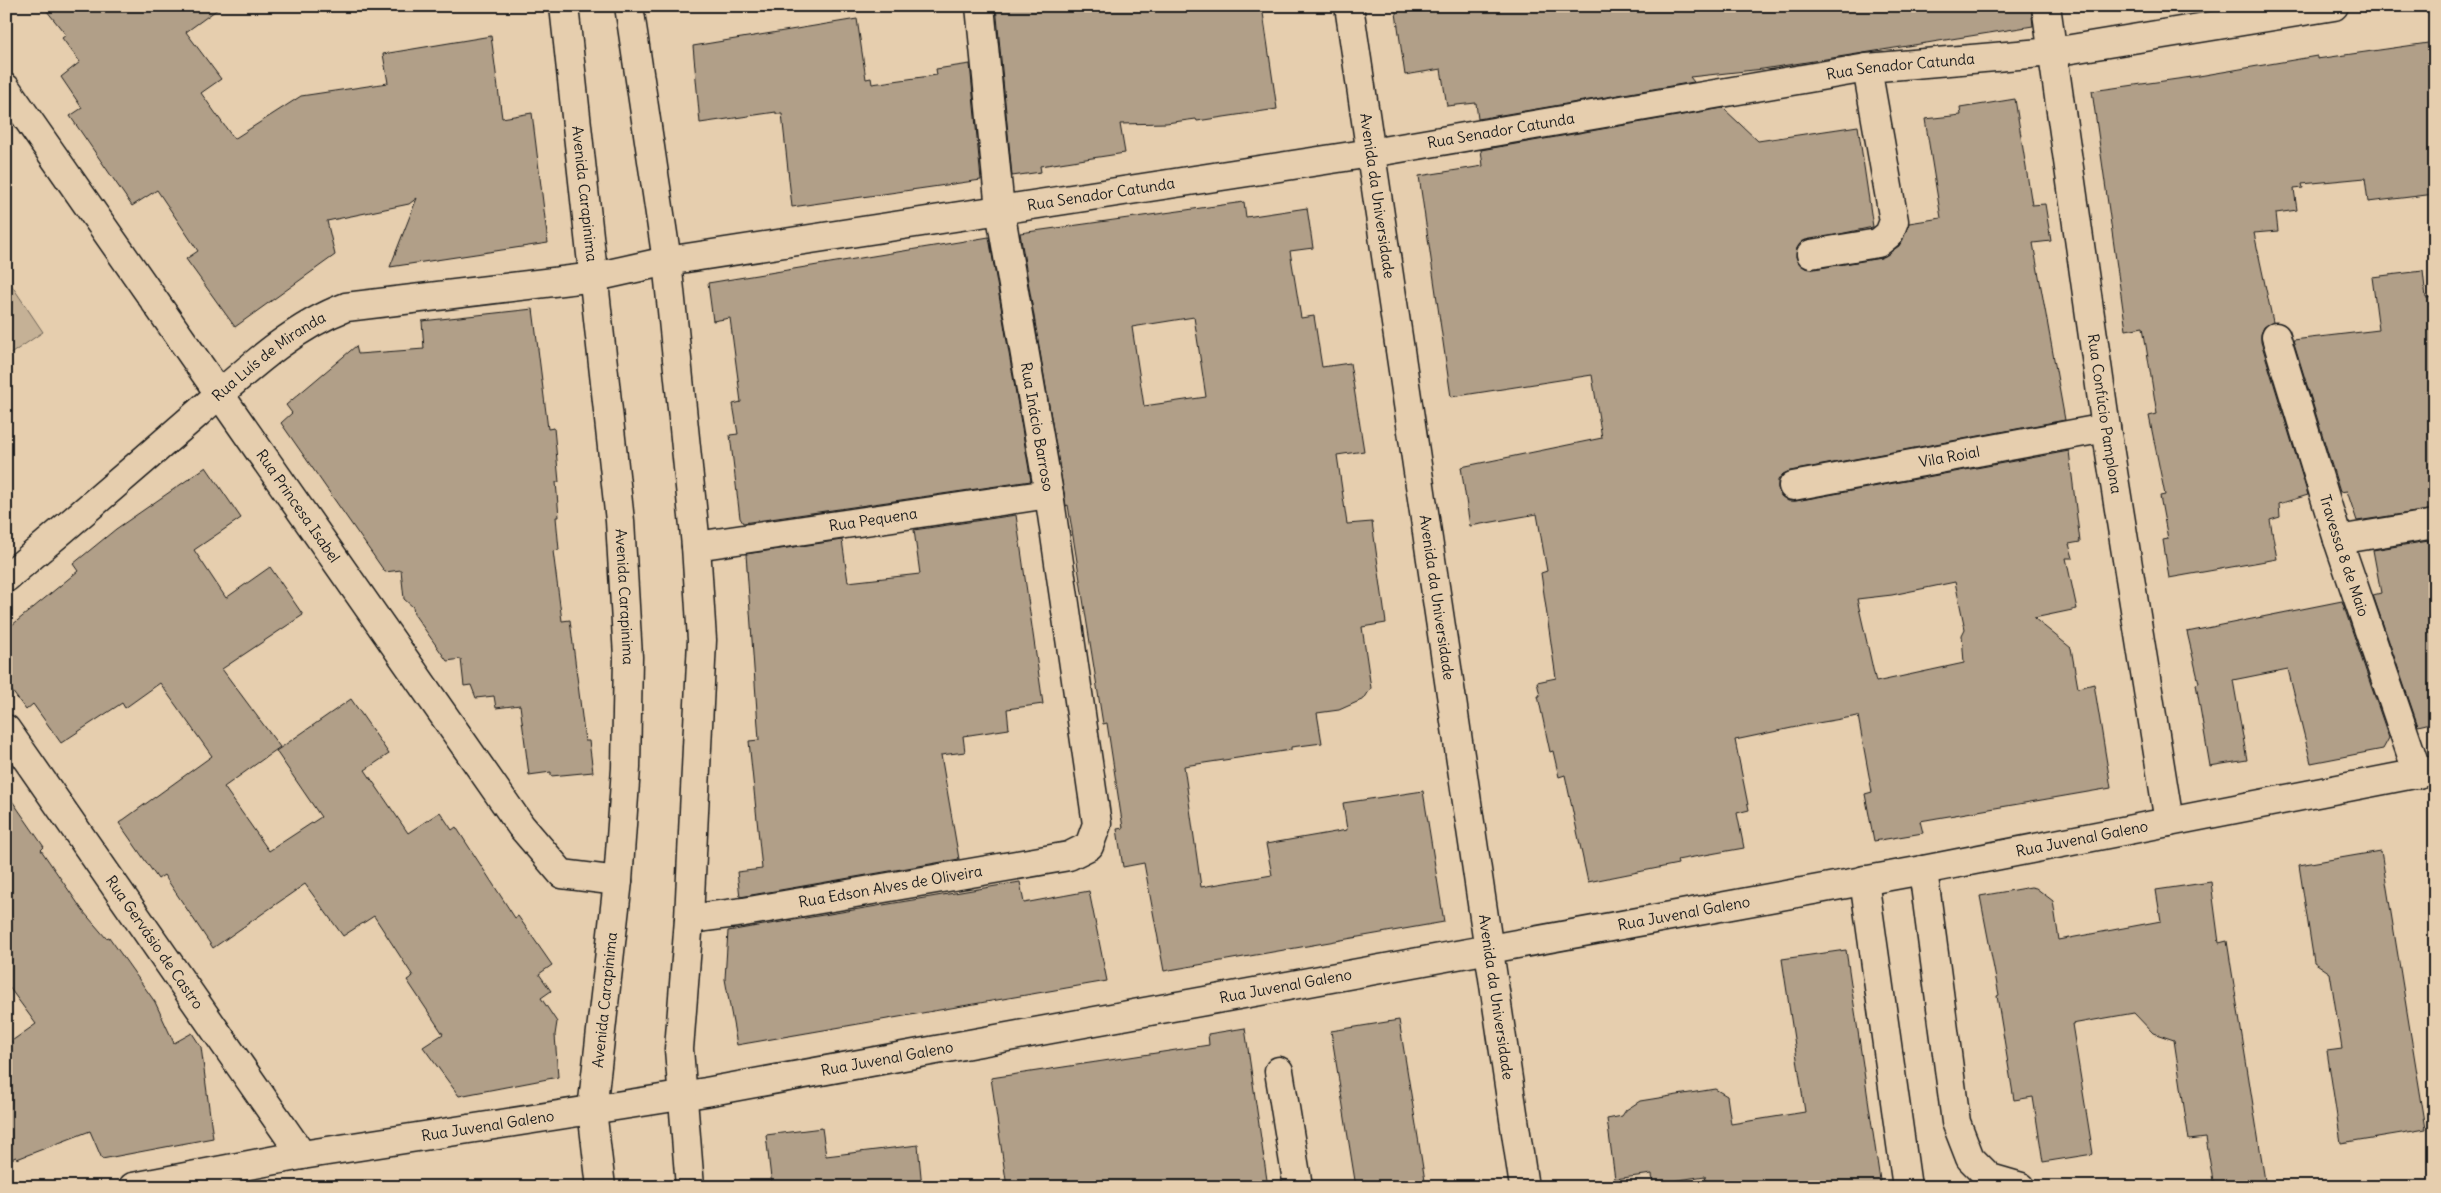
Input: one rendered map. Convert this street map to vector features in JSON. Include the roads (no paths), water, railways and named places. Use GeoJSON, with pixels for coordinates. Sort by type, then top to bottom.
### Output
{"type":"FeatureCollection","features":[{"type":"Feature","properties":{"kind":"street","name":"Avenida Carapinima"},"geometry":{"type":"LineString","coordinates":[[564,6],[595,277],[620,521],[628,657],[626,768],[618,881],[592,1110],[601,1187]]}},
{"type":"Feature","properties":{"kind":"street"},"geometry":{"type":"LineString","coordinates":[[629,6],[667,261],[696,546],[702,640],[689,919],[679,1049],[690,1187]]}},
{"type":"Feature","properties":{"kind":"street","name":"Rua Inácio Barroso"},"geometry":{"type":"LineString","coordinates":[[980,6],[1000,210],[1049,494],[1097,824],[1089,846]]}},
{"type":"Feature","properties":{"kind":"street","name":"Avenida da Universidade"},"geometry":{"type":"LineString","coordinates":[[1349,6],[1524,1187]]}},
{"type":"Feature","properties":{"kind":"street","name":"Rua Confúcio Pamplona"},"geometry":{"type":"LineString","coordinates":[[2046,6],[2106,428],[2169,822]]}},
{"type":"Feature","properties":{"kind":"street","name":"Rua Senador Catunda"},"geometry":{"type":"LineString","coordinates":[[667,261],[1371,154],[1867,68],[2053,52],[2253,12],[2334,6]]}},
{"type":"Feature","properties":{"kind":"street"},"geometry":{"type":"LineString","coordinates":[[1811,254],[1878,243],[1890,234],[1894,221],[1867,68]]}},
{"type":"Feature","properties":{"kind":"street","name":"Rua Princesa Isabel"},"geometry":{"type":"LineString","coordinates":[[6,88],[521,826],[562,874],[618,881]]}},
{"type":"Feature","properties":{"kind":"street","name":"Rua Luís de Miranda"},"geometry":{"type":"LineString","coordinates":[[6,578],[220,394],[300,330],[325,315],[346,307],[595,277],[667,261]]}},
{"type":"Feature","properties":{"kind":"street","name":"Travessa 8 de Maio"},"geometry":{"type":"LineString","coordinates":[[2276,337],[2338,540],[2426,772]]}},
{"type":"Feature","properties":{"kind":"street","name":"Vila Roial"},"geometry":{"type":"LineString","coordinates":[[1792,486],[2106,428]]}},
{"type":"Feature","properties":{"kind":"street","name":"Rua Pequena"},"geometry":{"type":"LineString","coordinates":[[696,546],[1049,494]]}},
{"type":"Feature","properties":{"kind":"street"},"geometry":{"type":"LineString","coordinates":[[2338,540],[2435,524]]}},
{"type":"Feature","properties":{"kind":"street","name":"Rua Gervásio de Castro"},"geometry":{"type":"LineString","coordinates":[[6,729],[302,1155]]}},
{"type":"Feature","properties":{"kind":"street","name":"Rua Juvenal Galeno"},"geometry":{"type":"LineString","coordinates":[[134,1187],[302,1155],[683,1095],[1923,870],[2426,772]]}},
{"type":"Feature","properties":{"kind":"street","name":"Rua Edson Alves de Oliveira"},"geometry":{"type":"LineString","coordinates":[[689,919],[744,912],[1069,856],[1089,846]]}},
{"type":"Feature","properties":{"kind":"street"},"geometry":{"type":"LineString","coordinates":[[1923,870],[1956,1122],[1970,1158],[1990,1178],[2022,1187]]}},
{"type":"Feature","properties":{"kind":"street"},"geometry":{"type":"LineString","coordinates":[[1864,880],[1907,1187]]}},
{"type":"Feature","properties":{"kind":"street"},"geometry":{"type":"LineString","coordinates":[[1279,1070],[1298,1187]]}}]}
